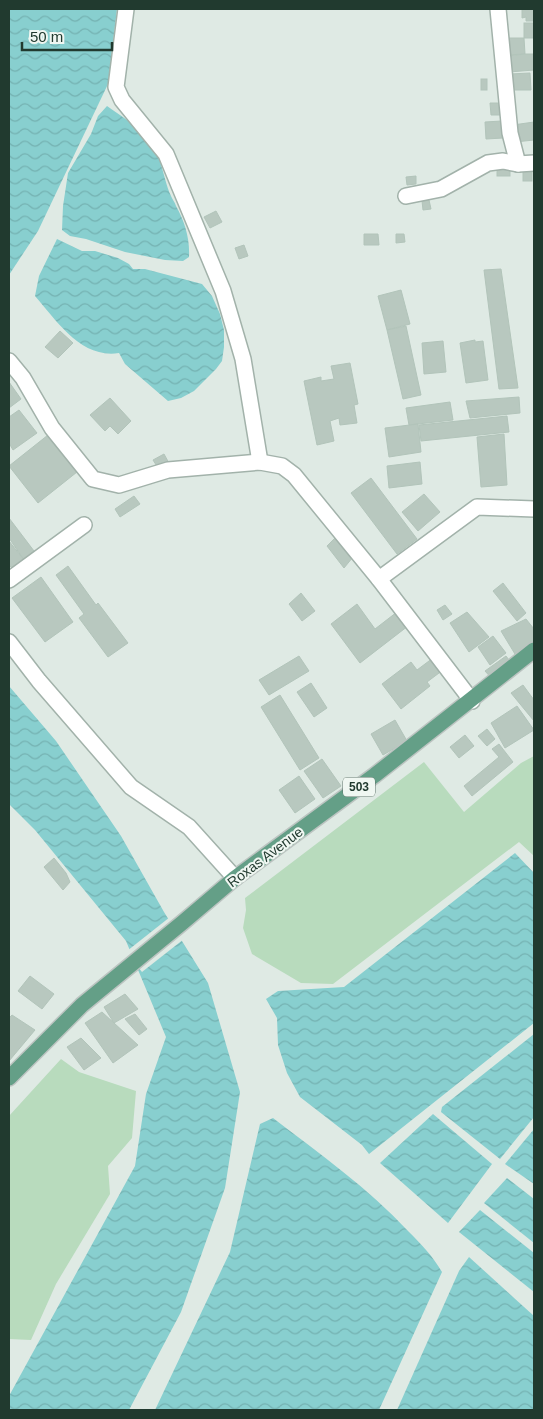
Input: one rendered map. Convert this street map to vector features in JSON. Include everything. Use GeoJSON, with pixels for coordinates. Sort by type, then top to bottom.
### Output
{"type":"FeatureCollection","features":[{"type":"Feature","properties":{"kind":"main road","name":"Roxas Avenue"},"geometry":{"type":"LineString","coordinates":[[9,1078],[82,1005],[235,878],[375,776],[534,650]]}},
{"type":"Feature","properties":{"kind":"street"},"geometry":{"type":"LineString","coordinates":[[126,9],[116,87],[122,100],[166,154],[223,291],[243,359],[260,462]]}},
{"type":"Feature","properties":{"kind":"street"},"geometry":{"type":"LineString","coordinates":[[498,9],[510,133],[518,164]]}},
{"type":"Feature","properties":{"kind":"street"},"geometry":{"type":"LineString","coordinates":[[406,196],[441,189],[488,163],[503,161],[518,164],[534,163]]}},
{"type":"Feature","properties":{"kind":"street"},"geometry":{"type":"LineString","coordinates":[[9,361],[23,378],[52,428],[93,479],[119,485],[168,470],[260,462],[282,466],[294,475],[379,579],[472,700]]}},
{"type":"Feature","properties":{"kind":"street"},"geometry":{"type":"LineString","coordinates":[[379,579],[477,507],[534,509]]}},
{"type":"Feature","properties":{"kind":"street"},"geometry":{"type":"LineString","coordinates":[[9,580],[84,525]]}},
{"type":"Feature","properties":{"kind":"street"},"geometry":{"type":"LineString","coordinates":[[9,642],[39,682],[131,787],[189,827],[235,878]]}},
{"type":"Feature","properties":{"kind":"green space"},"geometry":{"type":"Polygon","coordinates":[[[534,756],[534,856],[519,842],[333,984],[301,983],[252,954],[243,928],[246,910],[245,898],[424,762],[464,812],[521,763],[534,756]]]}},
{"type":"Feature","properties":{"kind":"green space"},"geometry":{"type":"Polygon","coordinates":[[[61,1059],[79,1072],[136,1091],[132,1138],[108,1166],[110,1194],[56,1284],[31,1340],[9,1339],[9,1116],[61,1059]]]}},
{"type":"Feature","properties":{"kind":"water"},"geometry":{"type":"Polygon","coordinates":[[[9,9],[117,9],[108,84],[38,231],[9,275],[9,9]]]}},
{"type":"Feature","properties":{"kind":"water"},"geometry":{"type":"Polygon","coordinates":[[[107,106],[140,129],[150,139],[158,154],[171,197],[182,218],[186,231],[189,257],[183,261],[165,260],[125,252],[86,239],[70,236],[62,230],[63,206],[68,173],[91,134],[98,116],[107,106]]]}},
{"type":"Feature","properties":{"kind":"water"},"geometry":{"type":"Polygon","coordinates":[[[57,239],[82,251],[95,251],[118,258],[129,264],[133,269],[145,269],[202,284],[212,296],[220,314],[224,330],[222,361],[216,369],[194,391],[181,398],[168,401],[125,364],[119,353],[105,353],[93,350],[71,336],[35,296],[39,276],[57,239]]]}},
{"type":"Feature","properties":{"kind":"water"},"geometry":{"type":"Polygon","coordinates":[[[9,686],[56,741],[121,836],[164,912],[208,983],[240,1092],[225,1188],[181,1312],[129,1410],[9,1410],[9,1396],[135,1166],[146,1094],[166,1037],[126,941],[35,830],[9,804],[9,686]]]}},
{"type":"Feature","properties":{"kind":"water"},"geometry":{"type":"Polygon","coordinates":[[[515,853],[534,873],[534,1023],[369,1154],[362,1145],[300,1097],[287,1073],[278,1045],[277,1018],[266,999],[278,991],[344,987],[515,853]]]}},
{"type":"Feature","properties":{"kind":"water"},"geometry":{"type":"Polygon","coordinates":[[[534,1034],[534,1117],[500,1159],[441,1112],[442,1107],[534,1034]]]}},
{"type":"Feature","properties":{"kind":"water"},"geometry":{"type":"Polygon","coordinates":[[[433,1114],[492,1164],[448,1223],[380,1163],[433,1114]]]}},
{"type":"Feature","properties":{"kind":"water"},"geometry":{"type":"Polygon","coordinates":[[[273,1118],[377,1200],[422,1246],[442,1272],[379,1410],[155,1410],[230,1252],[260,1124],[273,1118]]]}},
{"type":"Feature","properties":{"kind":"water"},"geometry":{"type":"Polygon","coordinates":[[[534,1129],[534,1184],[505,1164],[534,1129]]]}},
{"type":"Feature","properties":{"kind":"water"},"geometry":{"type":"Polygon","coordinates":[[[507,1178],[534,1199],[534,1243],[484,1203],[507,1178]]]}},
{"type":"Feature","properties":{"kind":"water"},"geometry":{"type":"Polygon","coordinates":[[[480,1210],[534,1253],[534,1292],[459,1232],[480,1210]]]}},
{"type":"Feature","properties":{"kind":"water"},"geometry":{"type":"Polygon","coordinates":[[[469,1257],[534,1316],[534,1410],[397,1410],[459,1271],[469,1257]]]}},
{"type":"Feature","properties":{"kind":"pier"},"geometry":{"type":"Polygon","coordinates":[[[170,917],[184,939],[142,972],[127,951],[170,917]]]}},
{"type":"Feature","properties":{"kind":"building"},"geometry":{"type":"Polygon","coordinates":[[[522,9],[534,9],[534,21],[526,21],[526,17],[522,18],[522,9]]]}},
{"type":"Feature","properties":{"kind":"building"},"geometry":{"type":"Polygon","coordinates":[[[524,23],[534,23],[534,38],[524,38],[524,23]]]}},
{"type":"Feature","properties":{"kind":"building"},"geometry":{"type":"Polygon","coordinates":[[[506,38],[524,38],[525,54],[506,55],[506,38]]]}},
{"type":"Feature","properties":{"kind":"building"},"geometry":{"type":"Polygon","coordinates":[[[534,54],[534,70],[509,72],[508,56],[534,54]]]}},
{"type":"Feature","properties":{"kind":"building"},"geometry":{"type":"Polygon","coordinates":[[[530,73],[531,90],[510,90],[510,74],[530,73]]]}},
{"type":"Feature","properties":{"kind":"building"},"geometry":{"type":"Polygon","coordinates":[[[481,79],[487,79],[487,90],[481,90],[481,79]]]}},
{"type":"Feature","properties":{"kind":"building"},"geometry":{"type":"Polygon","coordinates":[[[490,103],[502,103],[503,115],[491,115],[490,103]]]}},
{"type":"Feature","properties":{"kind":"building"},"geometry":{"type":"Polygon","coordinates":[[[502,121],[503,138],[486,139],[485,122],[502,121]]]}},
{"type":"Feature","properties":{"kind":"building"},"geometry":{"type":"Polygon","coordinates":[[[534,122],[534,140],[515,142],[513,125],[534,122]]]}},
{"type":"Feature","properties":{"kind":"building"},"geometry":{"type":"Polygon","coordinates":[[[497,165],[510,165],[510,176],[497,176],[497,165]]]}},
{"type":"Feature","properties":{"kind":"building"},"geometry":{"type":"Polygon","coordinates":[[[523,169],[532,169],[532,181],[523,181],[523,169]]]}},
{"type":"Feature","properties":{"kind":"building"},"geometry":{"type":"Polygon","coordinates":[[[416,176],[416,184],[407,185],[406,177],[416,176]]]}},
{"type":"Feature","properties":{"kind":"building"},"geometry":{"type":"Polygon","coordinates":[[[429,200],[431,209],[423,210],[422,201],[429,200]]]}},
{"type":"Feature","properties":{"kind":"building"},"geometry":{"type":"Polygon","coordinates":[[[216,211],[222,222],[210,228],[204,217],[216,211]]]}},
{"type":"Feature","properties":{"kind":"building"},"geometry":{"type":"Polygon","coordinates":[[[364,234],[378,234],[379,245],[364,245],[364,234]]]}},
{"type":"Feature","properties":{"kind":"building"},"geometry":{"type":"Polygon","coordinates":[[[396,234],[404,234],[405,242],[396,243],[396,234]]]}},
{"type":"Feature","properties":{"kind":"building"},"geometry":{"type":"Polygon","coordinates":[[[244,245],[248,256],[239,259],[235,248],[244,245]]]}},
{"type":"Feature","properties":{"kind":"building"},"geometry":{"type":"Polygon","coordinates":[[[501,269],[518,388],[499,389],[484,270],[501,269]]]}},
{"type":"Feature","properties":{"kind":"building"},"geometry":{"type":"Polygon","coordinates":[[[401,290],[410,324],[387,330],[378,296],[401,290]]]}},
{"type":"Feature","properties":{"kind":"building"},"geometry":{"type":"Polygon","coordinates":[[[406,326],[421,395],[403,399],[387,330],[406,326]]]}},
{"type":"Feature","properties":{"kind":"building"},"geometry":{"type":"Polygon","coordinates":[[[60,331],[73,343],[58,358],[45,347],[60,331]]]}},
{"type":"Feature","properties":{"kind":"building"},"geometry":{"type":"Polygon","coordinates":[[[475,340],[475,342],[483,341],[488,380],[466,383],[460,343],[475,340]]]}},
{"type":"Feature","properties":{"kind":"building"},"geometry":{"type":"Polygon","coordinates":[[[443,341],[446,372],[424,374],[422,343],[443,341]]]}},
{"type":"Feature","properties":{"kind":"building"},"geometry":{"type":"Polygon","coordinates":[[[350,363],[358,404],[354,405],[357,423],[340,425],[339,418],[330,421],[334,441],[317,445],[304,381],[321,377],[321,381],[334,379],[331,366],[350,363]]]}},
{"type":"Feature","properties":{"kind":"building"},"geometry":{"type":"Polygon","coordinates":[[[9,382],[21,399],[9,408],[9,382]]]}},
{"type":"Feature","properties":{"kind":"building"},"geometry":{"type":"Polygon","coordinates":[[[519,397],[520,413],[470,418],[466,401],[519,397]]]}},
{"type":"Feature","properties":{"kind":"building"},"geometry":{"type":"Polygon","coordinates":[[[110,398],[131,421],[118,434],[110,426],[105,431],[90,415],[110,398]]]}},
{"type":"Feature","properties":{"kind":"building"},"geometry":{"type":"Polygon","coordinates":[[[450,402],[453,420],[409,425],[406,408],[450,402]]]}},
{"type":"Feature","properties":{"kind":"building"},"geometry":{"type":"Polygon","coordinates":[[[19,410],[37,433],[13,450],[9,443],[9,417],[19,410]]]}},
{"type":"Feature","properties":{"kind":"building"},"geometry":{"type":"Polygon","coordinates":[[[507,416],[509,432],[421,441],[419,425],[507,416]]]}},
{"type":"Feature","properties":{"kind":"building"},"geometry":{"type":"Polygon","coordinates":[[[418,424],[421,452],[389,457],[385,428],[418,424]]]}},
{"type":"Feature","properties":{"kind":"building"},"geometry":{"type":"Polygon","coordinates":[[[504,434],[507,485],[481,487],[477,437],[504,434]]]}},
{"type":"Feature","properties":{"kind":"building"},"geometry":{"type":"Polygon","coordinates":[[[48,435],[77,472],[38,503],[9,466],[48,435]]]}},
{"type":"Feature","properties":{"kind":"building"},"geometry":{"type":"Polygon","coordinates":[[[164,454],[170,465],[160,471],[153,460],[164,454]]]}},
{"type":"Feature","properties":{"kind":"building"},"geometry":{"type":"Polygon","coordinates":[[[420,462],[422,484],[389,488],[387,466],[420,462]]]}},
{"type":"Feature","properties":{"kind":"building"},"geometry":{"type":"Polygon","coordinates":[[[371,478],[417,539],[397,554],[351,493],[371,478]]]}},
{"type":"Feature","properties":{"kind":"building"},"geometry":{"type":"Polygon","coordinates":[[[424,494],[440,512],[418,531],[402,512],[424,494]]]}},
{"type":"Feature","properties":{"kind":"building"},"geometry":{"type":"Polygon","coordinates":[[[134,496],[140,504],[120,517],[115,509],[134,496]]]}},
{"type":"Feature","properties":{"kind":"building"},"geometry":{"type":"Polygon","coordinates":[[[9,518],[34,551],[24,560],[9,538],[9,518]]]}},
{"type":"Feature","properties":{"kind":"building"},"geometry":{"type":"Polygon","coordinates":[[[338,535],[353,557],[344,568],[327,546],[338,535]]]}},
{"type":"Feature","properties":{"kind":"building"},"geometry":{"type":"Polygon","coordinates":[[[9,541],[24,560],[12,568],[9,565],[9,541]]]}},
{"type":"Feature","properties":{"kind":"building"},"geometry":{"type":"Polygon","coordinates":[[[68,566],[96,605],[98,603],[128,643],[108,657],[79,618],[84,614],[56,575],[68,566]]]}},
{"type":"Feature","properties":{"kind":"building"},"geometry":{"type":"Polygon","coordinates":[[[41,577],[73,622],[45,642],[12,598],[41,577]]]}},
{"type":"Feature","properties":{"kind":"building"},"geometry":{"type":"Polygon","coordinates":[[[503,583],[526,613],[517,621],[493,591],[503,583]]]}},
{"type":"Feature","properties":{"kind":"building"},"geometry":{"type":"Polygon","coordinates":[[[301,593],[315,611],[302,621],[289,604],[301,593]]]}},
{"type":"Feature","properties":{"kind":"building"},"geometry":{"type":"Polygon","coordinates":[[[357,604],[375,629],[397,612],[408,626],[360,663],[331,624],[357,604]]]}},
{"type":"Feature","properties":{"kind":"building"},"geometry":{"type":"Polygon","coordinates":[[[445,605],[452,614],[443,620],[437,610],[445,605]]]}},
{"type":"Feature","properties":{"kind":"building"},"geometry":{"type":"Polygon","coordinates":[[[467,612],[489,637],[469,652],[450,623],[467,612]]]}},
{"type":"Feature","properties":{"kind":"building"},"geometry":{"type":"Polygon","coordinates":[[[526,619],[534,629],[534,649],[518,659],[501,631],[526,619]]]}},
{"type":"Feature","properties":{"kind":"building"},"geometry":{"type":"Polygon","coordinates":[[[493,636],[506,653],[490,665],[478,647],[493,636]]]}},
{"type":"Feature","properties":{"kind":"building"},"geometry":{"type":"Polygon","coordinates":[[[299,656],[309,671],[269,695],[259,680],[299,656]]]}},
{"type":"Feature","properties":{"kind":"building"},"geometry":{"type":"Polygon","coordinates":[[[506,656],[512,664],[494,681],[485,671],[506,656]]]}},
{"type":"Feature","properties":{"kind":"building"},"geometry":{"type":"Polygon","coordinates":[[[433,658],[443,670],[427,682],[430,686],[401,709],[382,684],[411,662],[417,670],[433,658]]]}},
{"type":"Feature","properties":{"kind":"building"},"geometry":{"type":"Polygon","coordinates":[[[311,683],[327,708],[314,717],[297,692],[311,683]]]}},
{"type":"Feature","properties":{"kind":"building"},"geometry":{"type":"Polygon","coordinates":[[[523,685],[534,700],[534,721],[511,693],[523,685]]]}},
{"type":"Feature","properties":{"kind":"building"},"geometry":{"type":"Polygon","coordinates":[[[280,695],[319,758],[300,770],[261,707],[280,695]]]}},
{"type":"Feature","properties":{"kind":"building"},"geometry":{"type":"Polygon","coordinates":[[[517,706],[534,730],[505,748],[491,723],[517,706]]]}},
{"type":"Feature","properties":{"kind":"building"},"geometry":{"type":"Polygon","coordinates":[[[395,720],[407,741],[383,755],[371,734],[395,720]]]}},
{"type":"Feature","properties":{"kind":"building"},"geometry":{"type":"Polygon","coordinates":[[[487,729],[495,739],[487,746],[478,736],[487,729]]]}},
{"type":"Feature","properties":{"kind":"building"},"geometry":{"type":"Polygon","coordinates":[[[465,735],[474,746],[459,758],[450,747],[465,735]]]}},
{"type":"Feature","properties":{"kind":"building"},"geometry":{"type":"Polygon","coordinates":[[[499,744],[513,762],[472,796],[464,786],[499,757],[492,749],[499,744]]]}},
{"type":"Feature","properties":{"kind":"building"},"geometry":{"type":"Polygon","coordinates":[[[322,759],[341,786],[323,798],[304,771],[322,759]]]}},
{"type":"Feature","properties":{"kind":"building"},"geometry":{"type":"Polygon","coordinates":[[[299,776],[315,799],[295,813],[279,790],[299,776]]]}},
{"type":"Feature","properties":{"kind":"building"},"geometry":{"type":"Polygon","coordinates":[[[54,858],[66,873],[70,882],[63,890],[44,867],[54,858]]]}},
{"type":"Feature","properties":{"kind":"building"},"geometry":{"type":"Polygon","coordinates":[[[30,976],[54,994],[42,1009],[18,991],[30,976]]]}},
{"type":"Feature","properties":{"kind":"building"},"geometry":{"type":"Polygon","coordinates":[[[125,994],[138,1009],[114,1023],[104,1007],[125,994]]]}},
{"type":"Feature","properties":{"kind":"building"},"geometry":{"type":"Polygon","coordinates":[[[102,1012],[138,1045],[113,1063],[85,1023],[102,1012]]]}},
{"type":"Feature","properties":{"kind":"building"},"geometry":{"type":"Polygon","coordinates":[[[135,1014],[147,1029],[139,1035],[125,1019],[135,1014]]]}},
{"type":"Feature","properties":{"kind":"building"},"geometry":{"type":"Polygon","coordinates":[[[12,1015],[35,1030],[9,1061],[9,1018],[12,1015]]]}},
{"type":"Feature","properties":{"kind":"building"},"geometry":{"type":"Polygon","coordinates":[[[81,1038],[101,1058],[84,1070],[67,1047],[81,1038]]]}}]}
